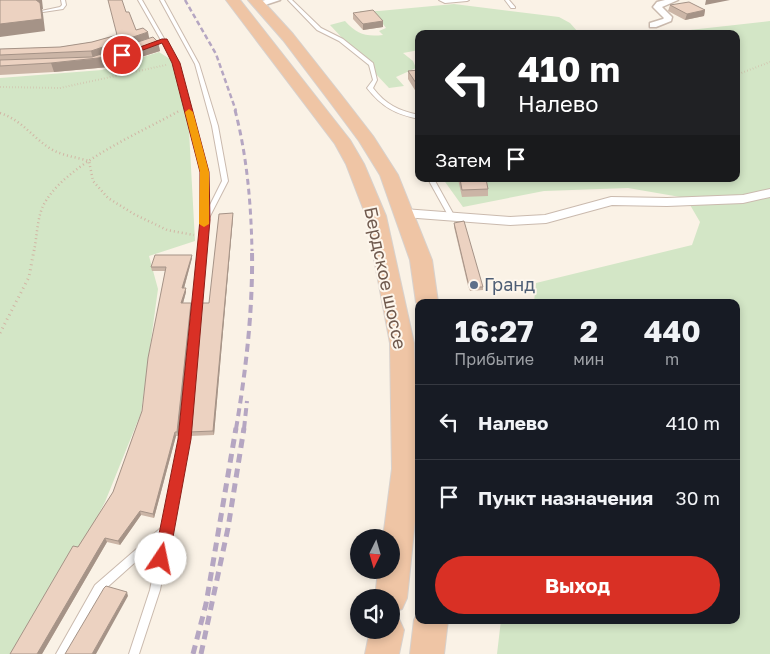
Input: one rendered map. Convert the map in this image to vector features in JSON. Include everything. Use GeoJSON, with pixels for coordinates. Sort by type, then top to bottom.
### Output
{"type":"FeatureCollection","features":[{"type":"Feature","properties":{"kind":"highway","name":"Бердское шоссе"},"geometry":{"type":"LineString","coordinates":[[233,0],[326,102],[367,140],[389,176],[404,213],[421,260],[427,299]]}},
{"type":"Feature","properties":{"kind":"highway","name":"Бердское шоссе"},"geometry":{"type":"LineString","coordinates":[[257,2],[288,37],[326,102],[344,144],[356,164],[376,216],[402,343],[406,469],[392,589]]}},
{"type":"Feature","properties":{"kind":"highway"},"geometry":{"type":"LineString","coordinates":[[427,654],[431,624]]}},
{"type":"Feature","properties":{"kind":"highway"},"geometry":{"type":"LineString","coordinates":[[382,654],[385,639]]}},
{"type":"Feature","properties":{"kind":"street"},"geometry":{"type":"LineString","coordinates":[[257,2],[276,0]]}},
{"type":"Feature","properties":{"kind":"street"},"geometry":{"type":"LineString","coordinates":[[653,25],[667,21],[668,17],[657,7],[660,4],[674,0]]}},
{"type":"Feature","properties":{"kind":"street"},"geometry":{"type":"LineString","coordinates":[[404,213],[510,221],[546,219],[611,200],[667,202],[743,199],[770,193]]}},
{"type":"Feature","properties":{"kind":"lane"},"geometry":{"type":"LineString","coordinates":[[43,11],[61,8],[64,5],[63,0]]}},
{"type":"Feature","properties":{"kind":"lane"},"geometry":{"type":"LineString","coordinates":[[134,654],[155,590],[184,439],[205,220],[204,172],[176,63],[140,0]]}},
{"type":"Feature","properties":{"kind":"lane"},"geometry":{"type":"LineString","coordinates":[[162,0],[197,64],[215,126],[225,181],[205,220]]}},
{"type":"Feature","properties":{"kind":"lane"},"geometry":{"type":"LineString","coordinates":[[290,0],[318,29],[341,40],[371,64],[375,80],[370,88],[380,101],[396,112],[415,116]]}},
{"type":"Feature","properties":{"kind":"lane"},"geometry":{"type":"LineString","coordinates":[[441,0],[446,2],[467,0]]}},
{"type":"Feature","properties":{"kind":"lane"},"geometry":{"type":"LineString","coordinates":[[507,0],[513,7]]}},
{"type":"Feature","properties":{"kind":"lane"},"geometry":{"type":"LineString","coordinates":[[156,43],[164,40]]}},
{"type":"Feature","properties":{"kind":"lane"},"geometry":{"type":"LineString","coordinates":[[433,182],[452,217]]}},
{"type":"Feature","properties":{"kind":"lane"},"geometry":{"type":"LineString","coordinates":[[61,654],[99,588],[167,528]]}},
{"type":"Feature","properties":{"kind":"path"},"geometry":{"type":"LineString","coordinates":[[740,73],[770,62]]}},
{"type":"Feature","properties":{"kind":"path"},"geometry":{"type":"LineString","coordinates":[[0,86],[34,90],[67,88],[93,83],[128,72],[176,63]]}},
{"type":"Feature","properties":{"kind":"path"},"geometry":{"type":"LineString","coordinates":[[0,333],[29,277],[43,207],[59,184],[89,161],[188,105]]}},
{"type":"Feature","properties":{"kind":"path"},"geometry":{"type":"LineString","coordinates":[[0,113],[5,114],[25,127],[38,140],[59,153],[89,161]]}},
{"type":"Feature","properties":{"kind":"path"},"geometry":{"type":"LineString","coordinates":[[89,161],[93,181],[108,198],[120,207],[167,230],[203,236]]}},
{"type":"Feature","properties":{"kind":"green space"},"geometry":{"type":"Polygon","coordinates":[[[454,4],[559,17],[570,23],[576,30],[415,30],[415,51],[403,53],[413,61],[415,68],[396,77],[404,86],[389,88],[330,25],[345,21],[362,34],[383,35],[379,31],[386,28],[376,15],[361,16],[360,11],[454,4]]]}},
{"type":"Feature","properties":{"kind":"green space"},"geometry":{"type":"Polygon","coordinates":[[[770,21],[770,654],[497,654],[501,624],[740,624],[740,299],[534,299],[536,283],[692,245],[700,222],[686,198],[628,188],[544,191],[463,207],[445,182],[740,182],[740,30],[690,30],[770,21]]]}},
{"type":"Feature","properties":{"kind":"green space"},"geometry":{"type":"Polygon","coordinates":[[[159,52],[176,63],[188,112],[195,241],[149,256],[158,289],[141,413],[105,502],[25,654],[0,654],[0,78],[102,70],[159,52]]]}},
{"type":"Feature","properties":{"kind":"building"},"geometry":{"type":"Polygon","coordinates":[[[0,0],[36,0],[40,3],[42,19],[0,24],[0,0]]]}},
{"type":"Feature","properties":{"kind":"building"},"geometry":{"type":"Polygon","coordinates":[[[108,0],[122,0],[136,30],[143,28],[148,32],[91,51],[0,55],[0,49],[60,47],[92,42],[117,35],[108,0]]]}},
{"type":"Feature","properties":{"kind":"building"},"geometry":{"type":"Polygon","coordinates":[[[689,2],[705,10],[687,14],[670,5],[689,2]]]}},
{"type":"Feature","properties":{"kind":"building"},"geometry":{"type":"Polygon","coordinates":[[[373,10],[383,21],[363,24],[353,13],[373,10]]]}},
{"type":"Feature","properties":{"kind":"building"},"geometry":{"type":"Polygon","coordinates":[[[153,37],[158,42],[107,57],[0,66],[0,60],[92,57],[153,37]]]}},
{"type":"Feature","properties":{"kind":"building"},"geometry":{"type":"Polygon","coordinates":[[[415,70],[415,82],[408,71],[415,70]]]}},
{"type":"Feature","properties":{"kind":"building"},"geometry":{"type":"Polygon","coordinates":[[[461,182],[487,182],[488,189],[462,190],[461,182]]]}},
{"type":"Feature","properties":{"kind":"building"},"geometry":{"type":"Polygon","coordinates":[[[233,213],[213,431],[189,432],[201,303],[209,303],[219,214],[233,213]]]}},
{"type":"Feature","properties":{"kind":"building"},"geometry":{"type":"Polygon","coordinates":[[[464,221],[483,287],[471,287],[468,282],[454,223],[464,221]]]}},
{"type":"Feature","properties":{"kind":"building"},"geometry":{"type":"Polygon","coordinates":[[[155,255],[192,255],[182,288],[186,288],[181,303],[191,303],[177,432],[175,432],[153,514],[140,511],[118,541],[105,538],[37,654],[10,654],[73,546],[78,547],[113,492],[142,411],[148,358],[166,267],[151,267],[155,255]]]}},
{"type":"Feature","properties":{"kind":"building"},"geometry":{"type":"Polygon","coordinates":[[[106,586],[127,592],[92,654],[65,654],[104,588],[106,586]]]}},
{"type":"Feature","properties":{"kind":"railway"},"geometry":{"type":"LineString","coordinates":[[185,0],[216,54],[236,111]]}},
{"type":"Feature","properties":{"kind":"railway"},"geometry":{"type":"LineString","coordinates":[[235,110],[248,180],[252,251]]}},
{"type":"Feature","properties":{"kind":"railway"},"geometry":{"type":"LineString","coordinates":[[236,429],[248,340],[252,251]]}},
{"type":"Feature","properties":{"kind":"railway"},"geometry":{"type":"LineString","coordinates":[[244,429],[247,401]]}},
{"type":"Feature","properties":{"kind":"railway"},"geometry":{"type":"LineString","coordinates":[[193,654],[206,604],[236,428]]}},
{"type":"Feature","properties":{"kind":"railway"},"geometry":{"type":"LineString","coordinates":[[201,654],[228,528],[244,428]]}},
{"type":"Feature","properties":{"kind":"slow traffic"},"geometry":{"type":"LineString","coordinates":[[189,112],[204,172],[204,224]]}},
{"type":"Feature","properties":{"kind":"place","name":"Гранд"},"geometry":{"type":"Point","coordinates":[474,285]}},
{"type":"Feature","properties":{"kind":"route"},"geometry":{"type":"LineString","coordinates":[[122,55],[164,40],[176,63],[204,172],[205,220],[184,439],[161,559]]}}]}
